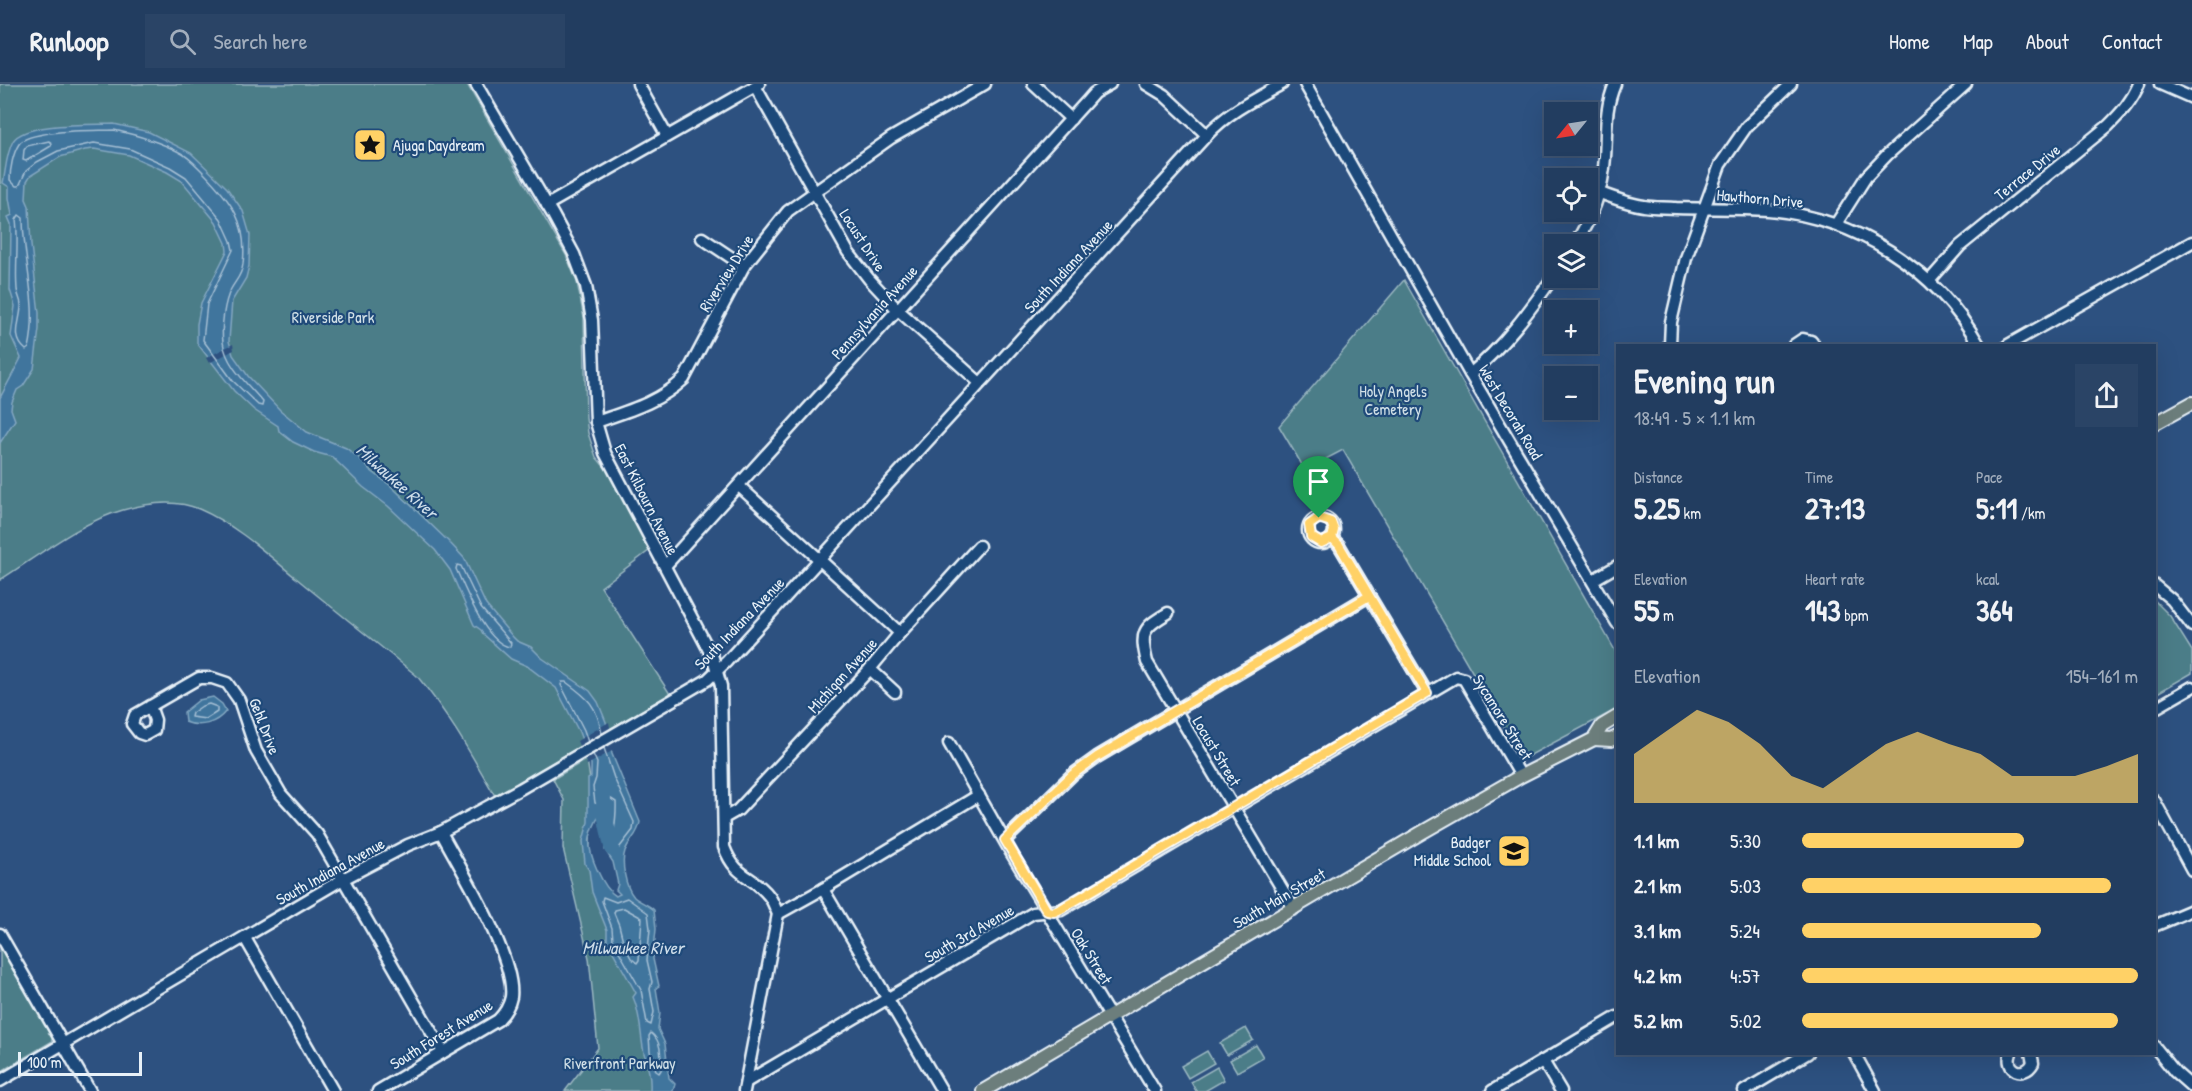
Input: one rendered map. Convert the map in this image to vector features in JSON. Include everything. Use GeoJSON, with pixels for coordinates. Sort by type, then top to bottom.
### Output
{"type":"FeatureCollection","features":[{"type":"Feature","properties":{"kind":"main road"},"geometry":{"type":"LineString","coordinates":[[2156,423],[2192,403]]}},
{"type":"Feature","properties":{"kind":"main road","name":"South Main Street"},"geometry":{"type":"LineString","coordinates":[[1594,739],[1602,726],[1616,718]]}},
{"type":"Feature","properties":{"kind":"main road","name":"South Main Street"},"geometry":{"type":"LineString","coordinates":[[983,1091],[1521,776],[1594,739],[1611,740],[1616,738]]}},
{"type":"Feature","properties":{"kind":"street","name":"East Kilbourn Avenue"},"geometry":{"type":"LineString","coordinates":[[476,84],[574,254],[586,286],[592,321],[596,422],[605,453],[713,658],[721,686],[724,847],[736,870],[765,891],[778,914]]}},
{"type":"Feature","properties":{"kind":"street"},"geometry":{"type":"LineString","coordinates":[[638,84],[667,136]]}},
{"type":"Feature","properties":{"kind":"street","name":"Riverview Drive"},"geometry":{"type":"LineString","coordinates":[[596,422],[654,402],[684,379],[744,266],[788,211],[891,138],[985,84]]}},
{"type":"Feature","properties":{"kind":"street"},"geometry":{"type":"LineString","coordinates":[[1033,84],[1071,119]]}},
{"type":"Feature","properties":{"kind":"street","name":"Pennsylvania Avenue"},"geometry":{"type":"LineString","coordinates":[[665,566],[1094,93],[1110,84]]}},
{"type":"Feature","properties":{"kind":"street"},"geometry":{"type":"LineString","coordinates":[[1146,84],[1164,95],[1207,135]]}},
{"type":"Feature","properties":{"kind":"street","name":"South Indiana Avenue"},"geometry":{"type":"LineString","coordinates":[[0,1081],[343,879],[408,845],[441,832],[577,757],[707,680],[819,561],[1221,120],[1282,84]]}},
{"type":"Feature","properties":{"kind":"street","name":"West Decorah Road"},"geometry":{"type":"LineString","coordinates":[[1305,84],[1470,374],[1616,621]]}},
{"type":"Feature","properties":{"kind":"street"},"geometry":{"type":"LineString","coordinates":[[1581,234],[1593,213],[1600,193],[1605,156],[1606,112],[1615,84]]}},
{"type":"Feature","properties":{"kind":"street"},"geometry":{"type":"LineString","coordinates":[[1670,344],[1671,322],[1686,258],[1720,165],[1747,126],[1791,84]]}},
{"type":"Feature","properties":{"kind":"street"},"geometry":{"type":"LineString","coordinates":[[1836,224],[1866,177],[1887,155],[1966,84]]}},
{"type":"Feature","properties":{"kind":"street","name":"Terrace Drive"},"geometry":{"type":"LineString","coordinates":[[1930,280],[1960,246],[2108,126],[2135,95],[2139,84]]}},
{"type":"Feature","properties":{"kind":"street"},"geometry":{"type":"LineString","coordinates":[[2160,84],[2192,98]]}},
{"type":"Feature","properties":{"kind":"street"},"geometry":{"type":"LineString","coordinates":[[547,205],[757,85]]}},
{"type":"Feature","properties":{"kind":"street","name":"Locust Drive"},"geometry":{"type":"LineString","coordinates":[[757,85],[848,252],[868,279],[897,309],[980,384]]}},
{"type":"Feature","properties":{"kind":"street","name":"Hawthorn Drive"},"geometry":{"type":"LineString","coordinates":[[1600,193],[1645,207],[1778,212],[1836,224],[1886,248],[1930,280],[1952,306],[1978,344]]}},
{"type":"Feature","properties":{"kind":"street"},"geometry":{"type":"LineString","coordinates":[[702,238],[744,266]]}},
{"type":"Feature","properties":{"kind":"street"},"geometry":{"type":"LineString","coordinates":[[2009,344],[2192,242]]}},
{"type":"Feature","properties":{"kind":"street"},"geometry":{"type":"LineString","coordinates":[[1470,374],[1506,337],[1546,288]]}},
{"type":"Feature","properties":{"kind":"street"},"geometry":{"type":"LineString","coordinates":[[1796,344],[1803,339],[1813,344]]}},
{"type":"Feature","properties":{"kind":"street"},"geometry":{"type":"LineString","coordinates":[[739,486],[900,633]]}},
{"type":"Feature","properties":{"kind":"street"},"geometry":{"type":"LineString","coordinates":[[1332,538],[1339,545],[1427,693]]}},
{"type":"Feature","properties":{"kind":"street","name":"Michigan Avenue"},"geometry":{"type":"LineString","coordinates":[[724,819],[738,810],[870,669],[979,546]]}},
{"type":"Feature","properties":{"kind":"street"},"geometry":{"type":"LineString","coordinates":[[1593,580],[1616,567]]}},
{"type":"Feature","properties":{"kind":"street"},"geometry":{"type":"LineString","coordinates":[[2156,587],[2172,600],[2192,626]]}},
{"type":"Feature","properties":{"kind":"street"},"geometry":{"type":"LineString","coordinates":[[1005,840],[1072,775],[1097,757],[1369,596]]}},
{"type":"Feature","properties":{"kind":"street","name":"Locust Street"},"geometry":{"type":"LineString","coordinates":[[1168,613],[1150,624],[1142,641],[1147,662],[1294,909]]}},
{"type":"Feature","properties":{"kind":"street"},"geometry":{"type":"LineString","coordinates":[[870,669],[895,692]]}},
{"type":"Feature","properties":{"kind":"street","name":"Sycamore Street"},"geometry":{"type":"LineString","coordinates":[[1427,693],[1456,677],[1464,679],[1521,776]]}},
{"type":"Feature","properties":{"kind":"street","name":"Gehl Drive"},"geometry":{"type":"LineString","coordinates":[[150,706],[199,678],[212,678],[227,683],[239,700],[255,751],[281,794],[317,834],[443,1052]]}},
{"type":"Feature","properties":{"kind":"street"},"geometry":{"type":"LineString","coordinates":[[2156,708],[2192,687]]}},
{"type":"Feature","properties":{"kind":"street","name":"South 3rd Avenue"},"geometry":{"type":"LineString","coordinates":[[745,1086],[886,999],[1033,913],[1054,912],[1061,909],[1427,693]]}},
{"type":"Feature","properties":{"kind":"street","name":"Oak Street"},"geometry":{"type":"LineString","coordinates":[[949,743],[1155,1091]]}},
{"type":"Feature","properties":{"kind":"street"},"geometry":{"type":"LineString","coordinates":[[745,1086],[778,914],[979,795]]}},
{"type":"Feature","properties":{"kind":"street"},"geometry":{"type":"LineString","coordinates":[[2156,805],[2192,870]]}},
{"type":"Feature","properties":{"kind":"street","name":"South Forest Avenue"},"geometry":{"type":"LineString","coordinates":[[378,1091],[498,1020],[507,1010],[511,995],[510,976],[494,931],[441,832]]}},
{"type":"Feature","properties":{"kind":"street"},"geometry":{"type":"LineString","coordinates":[[823,889],[942,1091]]}},
{"type":"Feature","properties":{"kind":"street"},"geometry":{"type":"LineString","coordinates":[[2156,925],[2192,910]]}},
{"type":"Feature","properties":{"kind":"street"},"geometry":{"type":"LineString","coordinates":[[0,934],[90,1091]]}},
{"type":"Feature","properties":{"kind":"street"},"geometry":{"type":"LineString","coordinates":[[244,938],[333,1091]]}},
{"type":"Feature","properties":{"kind":"street"},"geometry":{"type":"LineString","coordinates":[[1492,1091],[1616,1018]]}},
{"type":"Feature","properties":{"kind":"street"},"geometry":{"type":"LineString","coordinates":[[2156,1048],[2175,1072],[2192,1087]]}},
{"type":"Feature","properties":{"kind":"street"},"geometry":{"type":"LineString","coordinates":[[1744,1091],[1805,1055]]}},
{"type":"Feature","properties":{"kind":"street"},"geometry":{"type":"LineString","coordinates":[[1855,1055],[1875,1091]]}},
{"type":"Feature","properties":{"kind":"street"},"geometry":{"type":"LineString","coordinates":[[2010,1055],[2010,1066],[2018,1072],[2027,1071],[2033,1063],[2031,1055]]}},
{"type":"Feature","properties":{"kind":"street"},"geometry":{"type":"LineString","coordinates":[[1543,1061],[1561,1091]]}},
{"type":"Feature","properties":{"kind":"green space","name":"Riverside Park"},"geometry":{"type":"Polygon","coordinates":[[[0,84],[467,84],[566,255],[577,282],[584,318],[588,433],[596,457],[607,470],[650,550],[601,587],[670,694],[495,796],[449,719],[417,676],[250,540],[226,523],[199,509],[181,504],[161,503],[107,515],[75,531],[0,580],[0,84]]]}},
{"type":"Feature","properties":{"kind":"green space","name":"Holy Angels Cemetery"},"geometry":{"type":"Polygon","coordinates":[[[1404,280],[1616,652],[1616,710],[1523,759],[1343,450],[1305,470],[1279,426],[1404,280]]]}},
{"type":"Feature","properties":{"kind":"green space"},"geometry":{"type":"Polygon","coordinates":[[[2156,602],[2170,616],[2192,651],[2192,673],[2156,694],[2156,602]]]}},
{"type":"Feature","properties":{"kind":"green space","name":"Riverfront Parkway"},"geometry":{"type":"Polygon","coordinates":[[[587,759],[592,794],[589,865],[635,987],[652,1080],[651,1091],[565,1091],[598,1048],[589,958],[563,848],[564,800],[553,779],[587,759]]]}},
{"type":"Feature","properties":{"kind":"green space"},"geometry":{"type":"Polygon","coordinates":[[[0,946],[53,1037],[51,1042],[0,1072],[0,946]]]}},
{"type":"Feature","properties":{"kind":"green space"},"geometry":{"type":"Polygon","coordinates":[[[1246,1028],[1253,1040],[1227,1055],[1220,1043],[1246,1028]]]}},
{"type":"Feature","properties":{"kind":"green space"},"geometry":{"type":"Polygon","coordinates":[[[1256,1045],[1263,1057],[1237,1072],[1230,1060],[1256,1045]]]}},
{"type":"Feature","properties":{"kind":"green space"},"geometry":{"type":"Polygon","coordinates":[[[1207,1051],[1214,1063],[1188,1078],[1181,1066],[1207,1051]]]}},
{"type":"Feature","properties":{"kind":"green space"},"geometry":{"type":"Polygon","coordinates":[[[1217,1067],[1224,1080],[1205,1091],[1196,1091],[1191,1082],[1217,1067]]]}},
{"type":"Feature","properties":{"kind":"water"},"geometry":{"type":"Polygon","coordinates":[[[114,124],[149,132],[191,153],[227,188],[243,211],[250,235],[249,266],[246,278],[232,301],[229,341],[233,355],[248,376],[280,410],[307,432],[346,448],[391,486],[464,558],[486,605],[513,637],[531,647],[542,658],[590,691],[598,702],[606,722],[612,754],[640,822],[638,831],[625,851],[624,868],[631,893],[654,910],[656,929],[653,959],[659,986],[656,988],[660,1013],[658,1029],[665,1044],[669,1078],[675,1084],[673,1091],[650,1091],[649,1072],[638,1011],[633,997],[636,993],[607,941],[607,930],[592,892],[589,870],[585,864],[583,841],[588,822],[588,779],[591,777],[591,764],[579,732],[556,688],[527,666],[511,659],[474,625],[450,570],[435,550],[332,457],[293,442],[279,431],[278,426],[254,410],[234,391],[197,343],[197,324],[201,303],[227,251],[226,243],[216,222],[182,181],[129,155],[94,149],[60,157],[30,176],[27,181],[26,199],[29,206],[39,329],[34,369],[23,386],[17,390],[11,409],[15,420],[0,443],[0,398],[21,358],[11,336],[15,306],[10,290],[11,224],[8,217],[12,215],[9,187],[3,183],[9,151],[13,141],[31,130],[60,126],[114,124]],[[608,803],[595,823],[590,844],[593,861],[601,878],[616,896],[620,894],[616,890],[618,884],[613,862],[605,850],[610,804],[608,803]]]}},
{"type":"Feature","properties":{"kind":"water"},"geometry":{"type":"Polygon","coordinates":[[[213,697],[222,704],[226,711],[222,715],[213,722],[202,725],[185,722],[184,712],[199,700],[213,697]]]}},
{"type":"Feature","properties":{"kind":"pier"},"geometry":{"type":"Polygon","coordinates":[[[233,344],[234,350],[209,363],[206,358],[233,344]]]}},
{"type":"Feature","properties":{"kind":"pier"},"geometry":{"type":"Polygon","coordinates":[[[609,722],[614,750],[587,765],[577,741],[609,722]]]}},
{"type":"Feature","properties":{"kind":"waterway","name":"Milwaukee River"},"geometry":{"type":"LineString","coordinates":[[603,790],[604,812],[612,849]]}},
{"type":"Feature","properties":{"kind":"place","name":"Ajuga Daydream"},"geometry":{"type":"Point","coordinates":[370,145]}},
{"type":"Feature","properties":{"kind":"place","name":"Badger Middle School"},"geometry":{"type":"Point","coordinates":[1514,851]}},
{"type":"Feature","properties":{"kind":"route"},"geometry":{"type":"LineString","coordinates":[[1319,518],[1309,525],[1309,534],[1317,543],[1325,543],[1332,538],[1339,545],[1427,693],[1061,909],[1054,912],[1047,911],[1005,840],[1072,775],[1097,757],[1369,596],[1339,545],[1332,538],[1333,525],[1327,519],[1319,518]]}}]}
